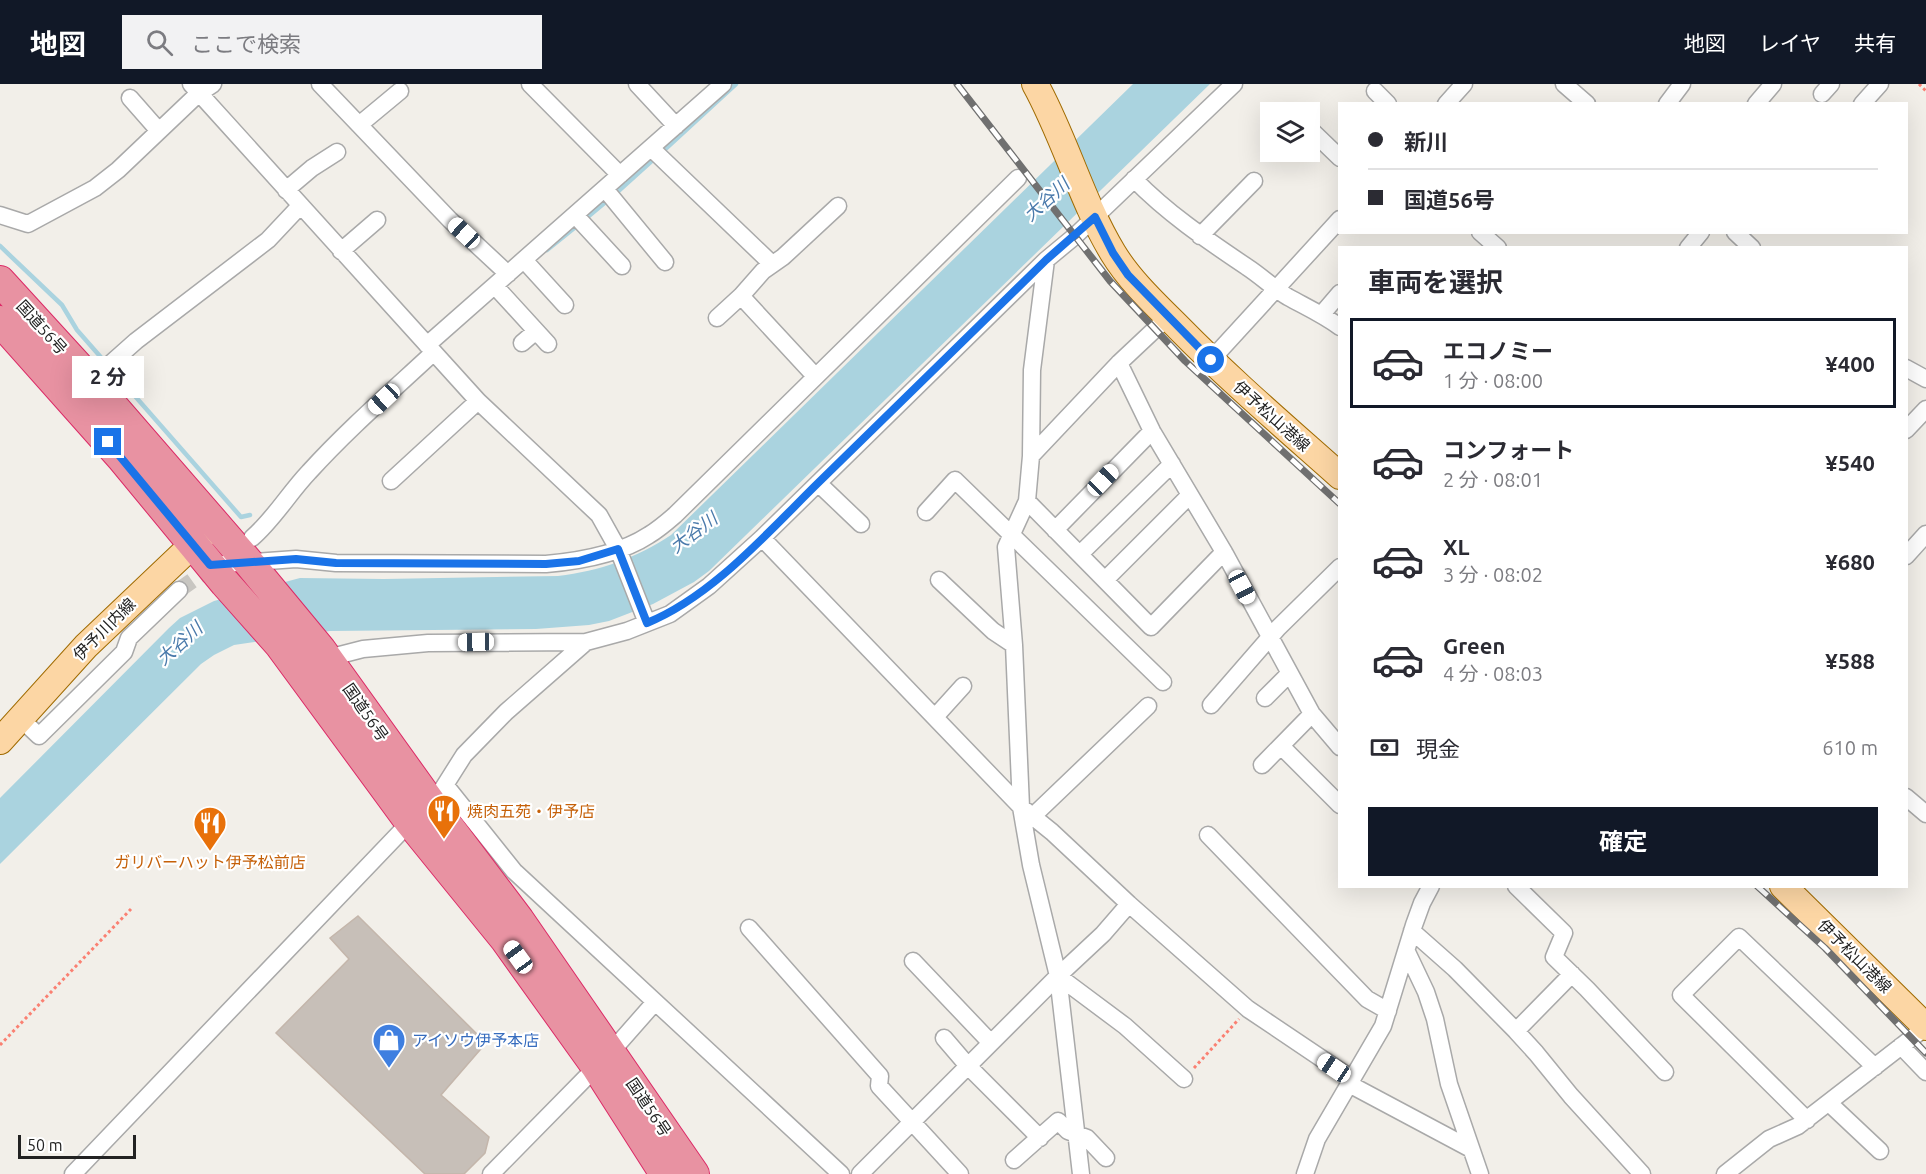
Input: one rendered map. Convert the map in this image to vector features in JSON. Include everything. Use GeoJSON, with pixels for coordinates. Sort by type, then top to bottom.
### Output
{"type":"FeatureCollection","features":[{"type":"Feature","properties":{"kind":"highway","name":"国道56号"},"geometry":{"type":"LineString","coordinates":[[0,281],[91,381],[215,524],[254,559],[325,654],[428,803],[519,920],[604,1059],[665,1174]]}},
{"type":"Feature","properties":{"kind":"highway","name":"国道56号"},"geometry":{"type":"LineString","coordinates":[[0,321],[121,457],[209,564],[280,645],[428,803]]}},
{"type":"Feature","properties":{"kind":"highway","name":"国道56号"},"geometry":{"type":"LineString","coordinates":[[604,1059],[694,1174]]}},
{"type":"Feature","properties":{"kind":"main road","name":"伊予松山港線"},"geometry":{"type":"LineString","coordinates":[[1035,84],[1094,214],[1113,253],[1128,275],[1211,360],[1338,474]]}},
{"type":"Feature","properties":{"kind":"main road","name":"伊予川内線"},"geometry":{"type":"LineString","coordinates":[[0,741],[86,646],[209,564],[215,524]]}},
{"type":"Feature","properties":{"kind":"main road","name":"伊予松山港線"},"geometry":{"type":"LineString","coordinates":[[1785,888],[1926,1027]]}},
{"type":"Feature","properties":{"kind":"street"},"geometry":{"type":"LineString","coordinates":[[0,215],[27,224],[95,188],[118,170],[159,131],[194,89],[213,84]]}},
{"type":"Feature","properties":{"kind":"street"},"geometry":{"type":"LineString","coordinates":[[320,84],[450,220],[508,274]]}},
{"type":"Feature","properties":{"kind":"street"},"geometry":{"type":"LineString","coordinates":[[530,84],[620,176]]}},
{"type":"Feature","properties":{"kind":"street"},"geometry":{"type":"LineString","coordinates":[[637,84],[676,126]]}},
{"type":"Feature","properties":{"kind":"street"},"geometry":{"type":"LineString","coordinates":[[254,559],[264,528],[295,487],[335,444],[495,286],[723,84]]}},
{"type":"Feature","properties":{"kind":"street"},"geometry":{"type":"LineString","coordinates":[[72,1174],[428,803],[464,754],[506,712],[586,642],[646,619],[670,614],[689,601],[762,538],[1046,260],[1234,84]]}},
{"type":"Feature","properties":{"kind":"street"},"geometry":{"type":"LineString","coordinates":[[1448,102],[1464,84]]}},
{"type":"Feature","properties":{"kind":"street"},"geometry":{"type":"LineString","coordinates":[[1564,84],[1585,102]]}},
{"type":"Feature","properties":{"kind":"street"},"geometry":{"type":"LineString","coordinates":[[1668,102],[1682,84]]}},
{"type":"Feature","properties":{"kind":"street"},"geometry":{"type":"LineString","coordinates":[[1758,102],[1773,84]]}},
{"type":"Feature","properties":{"kind":"street"},"geometry":{"type":"LineString","coordinates":[[1864,102],[1880,84]]}},
{"type":"Feature","properties":{"kind":"street"},"geometry":{"type":"LineString","coordinates":[[194,89],[478,401],[599,515],[620,552],[646,619]]}},
{"type":"Feature","properties":{"kind":"street"},"geometry":{"type":"LineString","coordinates":[[359,125],[400,91]]}},
{"type":"Feature","properties":{"kind":"street"},"geometry":{"type":"LineString","coordinates":[[1375,91],[1386,102]]}},
{"type":"Feature","properties":{"kind":"street"},"geometry":{"type":"LineString","coordinates":[[130,98],[159,131]]}},
{"type":"Feature","properties":{"kind":"street"},"geometry":{"type":"LineString","coordinates":[[1320,139],[1338,156]]}},
{"type":"Feature","properties":{"kind":"street"},"geometry":{"type":"LineString","coordinates":[[651,148],[772,264]]}},
{"type":"Feature","properties":{"kind":"street"},"geometry":{"type":"LineString","coordinates":[[285,190],[312,168],[337,152]]}},
{"type":"Feature","properties":{"kind":"street"},"geometry":{"type":"LineString","coordinates":[[209,564],[254,559],[296,559],[336,563],[546,564],[579,561],[620,552],[648,536],[675,515],[1018,178]]}},
{"type":"Feature","properties":{"kind":"street"},"geometry":{"type":"LineString","coordinates":[[1134,179],[1200,236],[1258,274],[1276,289],[1322,314],[1338,326]]}},
{"type":"Feature","properties":{"kind":"street"},"geometry":{"type":"LineString","coordinates":[[1200,236],[1254,182]]}},
{"type":"Feature","properties":{"kind":"street"},"geometry":{"type":"LineString","coordinates":[[605,189],[665,262]]}},
{"type":"Feature","properties":{"kind":"street"},"geometry":{"type":"LineString","coordinates":[[91,381],[136,341],[268,240],[300,206]]}},
{"type":"Feature","properties":{"kind":"street"},"geometry":{"type":"LineString","coordinates":[[717,318],[763,271],[783,257],[838,206]]}},
{"type":"Feature","properties":{"kind":"street"},"geometry":{"type":"LineString","coordinates":[[575,215],[622,266]]}},
{"type":"Feature","properties":{"kind":"street"},"geometry":{"type":"LineString","coordinates":[[341,251],[377,220]]}},
{"type":"Feature","properties":{"kind":"street"},"geometry":{"type":"LineString","coordinates":[[1211,360],[1338,221]]}},
{"type":"Feature","properties":{"kind":"street"},"geometry":{"type":"LineString","coordinates":[[1482,234],[1495,246]]}},
{"type":"Feature","properties":{"kind":"street"},"geometry":{"type":"LineString","coordinates":[[1690,246],[1699,234]]}},
{"type":"Feature","properties":{"kind":"street"},"geometry":{"type":"LineString","coordinates":[[1737,234],[1750,246]]}},
{"type":"Feature","properties":{"kind":"street"},"geometry":{"type":"LineString","coordinates":[[524,260],[565,305]]}},
{"type":"Feature","properties":{"kind":"street"},"geometry":{"type":"LineString","coordinates":[[1046,260],[1032,370],[1031,456],[1027,501],[1006,547],[1031,864],[1058,976],[1082,1174]]}},
{"type":"Feature","properties":{"kind":"street"},"geometry":{"type":"LineString","coordinates":[[495,286],[548,344]]}},
{"type":"Feature","properties":{"kind":"street"},"geometry":{"type":"LineString","coordinates":[[1322,314],[1338,295]]}},
{"type":"Feature","properties":{"kind":"street"},"geometry":{"type":"LineString","coordinates":[[741,296],[815,376]]}},
{"type":"Feature","properties":{"kind":"street"},"geometry":{"type":"LineString","coordinates":[[1031,456],[1119,363],[1168,317]]}},
{"type":"Feature","properties":{"kind":"street"},"geometry":{"type":"LineString","coordinates":[[522,343],[536,331]]}},
{"type":"Feature","properties":{"kind":"street"},"geometry":{"type":"LineString","coordinates":[[1119,363],[1152,431],[1224,552],[1289,674],[1312,714],[1338,745]]}},
{"type":"Feature","properties":{"kind":"street"},"geometry":{"type":"LineString","coordinates":[[1908,369],[1926,380]]}},
{"type":"Feature","properties":{"kind":"street"},"geometry":{"type":"LineString","coordinates":[[391,482],[478,401]]}},
{"type":"Feature","properties":{"kind":"street"},"geometry":{"type":"LineString","coordinates":[[1908,428],[1926,409]]}},
{"type":"Feature","properties":{"kind":"street"},"geometry":{"type":"LineString","coordinates":[[1054,530],[1152,431]]}},
{"type":"Feature","properties":{"kind":"street"},"geometry":{"type":"LineString","coordinates":[[1080,554],[1172,464]]}},
{"type":"Feature","properties":{"kind":"street"},"geometry":{"type":"LineString","coordinates":[[926,512],[955,480],[1163,682]]}},
{"type":"Feature","properties":{"kind":"street"},"geometry":{"type":"LineString","coordinates":[[818,483],[861,524]]}},
{"type":"Feature","properties":{"kind":"street"},"geometry":{"type":"LineString","coordinates":[[1105,580],[1190,495]]}},
{"type":"Feature","properties":{"kind":"street"},"geometry":{"type":"LineString","coordinates":[[1027,501],[1151,627],[1224,552]]}},
{"type":"Feature","properties":{"kind":"street"},"geometry":{"type":"LineString","coordinates":[[1908,554],[1926,534]]}},
{"type":"Feature","properties":{"kind":"street"},"geometry":{"type":"LineString","coordinates":[[762,538],[1027,812],[1248,1009],[1350,1082],[1471,1149]]}},
{"type":"Feature","properties":{"kind":"street"},"geometry":{"type":"LineString","coordinates":[[1212,705],[1278,628],[1338,569]]}},
{"type":"Feature","properties":{"kind":"street"},"geometry":{"type":"LineString","coordinates":[[939,580],[993,631],[1014,645]]}},
{"type":"Feature","properties":{"kind":"street"},"geometry":{"type":"LineString","coordinates":[[21,719],[39,736],[124,652],[129,638],[178,590]]}},
{"type":"Feature","properties":{"kind":"street"},"geometry":{"type":"LineString","coordinates":[[325,654],[428,643],[586,642]]}},
{"type":"Feature","properties":{"kind":"street"},"geometry":{"type":"LineString","coordinates":[[1265,698],[1289,674]]}},
{"type":"Feature","properties":{"kind":"street"},"geometry":{"type":"LineString","coordinates":[[935,717],[963,686]]}},
{"type":"Feature","properties":{"kind":"street"},"geometry":{"type":"LineString","coordinates":[[1027,812],[1148,706]]}},
{"type":"Feature","properties":{"kind":"street"},"geometry":{"type":"LineString","coordinates":[[1262,765],[1312,714]]}},
{"type":"Feature","properties":{"kind":"street"},"geometry":{"type":"LineString","coordinates":[[1282,747],[1338,803]]}},
{"type":"Feature","properties":{"kind":"street"},"geometry":{"type":"LineString","coordinates":[[1908,799],[1926,814]]}},
{"type":"Feature","properties":{"kind":"street"},"geometry":{"type":"LineString","coordinates":[[428,803],[514,871],[840,1174]]}},
{"type":"Feature","properties":{"kind":"street"},"geometry":{"type":"LineString","coordinates":[[1208,835],[1367,999],[1388,1011]]}},
{"type":"Feature","properties":{"kind":"street"},"geometry":{"type":"LineString","coordinates":[[1518,888],[1564,933],[1554,957],[1665,1072]]}},
{"type":"Feature","properties":{"kind":"street"},"geometry":{"type":"LineString","coordinates":[[1305,1174],[1317,1139],[1383,1026],[1426,889]]}},
{"type":"Feature","properties":{"kind":"street"},"geometry":{"type":"LineString","coordinates":[[860,1174],[1103,934],[1129,904]]}},
{"type":"Feature","properties":{"kind":"street"},"geometry":{"type":"LineString","coordinates":[[748,928],[880,1076],[879,1086],[960,1174]]}},
{"type":"Feature","properties":{"kind":"street"},"geometry":{"type":"LineString","coordinates":[[1412,931],[1455,969],[1516,1031],[1642,1174]]}},
{"type":"Feature","properties":{"kind":"street"},"geometry":{"type":"LineString","coordinates":[[1807,1119],[1681,995],[1739,937],[1875,1067]]}},
{"type":"Feature","properties":{"kind":"street"},"geometry":{"type":"LineString","coordinates":[[1407,952],[1426,992],[1435,1019],[1449,1084],[1480,1174]]}},
{"type":"Feature","properties":{"kind":"street"},"geometry":{"type":"LineString","coordinates":[[913,961],[991,1043]]}},
{"type":"Feature","properties":{"kind":"street"},"geometry":{"type":"LineString","coordinates":[[1516,1031],[1572,974]]}},
{"type":"Feature","properties":{"kind":"street"},"geometry":{"type":"LineString","coordinates":[[1058,976],[1125,1026],[1184,1079]]}},
{"type":"Feature","properties":{"kind":"street"},"geometry":{"type":"LineString","coordinates":[[491,1174],[604,1059],[655,1002]]}},
{"type":"Feature","properties":{"kind":"street"},"geometry":{"type":"LineString","coordinates":[[1736,1171],[1769,1139],[1798,1126],[1926,1027]]}},
{"type":"Feature","properties":{"kind":"street"},"geometry":{"type":"LineString","coordinates":[[944,1038],[1040,1138]]}},
{"type":"Feature","properties":{"kind":"street"},"geometry":{"type":"LineString","coordinates":[[1901,1046],[1926,1072]]}},
{"type":"Feature","properties":{"kind":"street"},"geometry":{"type":"LineString","coordinates":[[1829,1103],[1880,1151]]}},
{"type":"Feature","properties":{"kind":"street"},"geometry":{"type":"LineString","coordinates":[[1014,1160],[1058,1121],[1068,1131],[1087,1138],[1106,1158]]}},
{"type":"Feature","properties":{"kind":"path"},"geometry":{"type":"LineString","coordinates":[[1918,84],[1926,91]]}},
{"type":"Feature","properties":{"kind":"path"},"geometry":{"type":"LineString","coordinates":[[0,1045],[131,909]]}},
{"type":"Feature","properties":{"kind":"path"},"geometry":{"type":"LineString","coordinates":[[1184,1079],[1248,1009]]}},
{"type":"Feature","properties":{"kind":"water","name":"大谷川"},"geometry":{"type":"Polygon","coordinates":[[[1133,84],[1210,84],[709,571],[694,582],[653,604],[609,621],[589,625],[536,629],[330,631],[234,645],[201,664],[0,864],[0,798],[169,628],[180,618],[214,601],[300,578],[558,576],[588,571],[631,557],[671,535],[1133,84]]]}},
{"type":"Feature","properties":{"kind":"building","name":"アイソウ伊予本店"},"geometry":{"type":"Polygon","coordinates":[[[358,916],[486,1043],[441,1095],[489,1137],[485,1153],[464,1174],[425,1174],[276,1033],[349,959],[330,938],[358,916]]]}},
{"type":"Feature","properties":{"kind":"waterway"},"geometry":{"type":"LineString","coordinates":[[661,153],[736,84]]}},
{"type":"Feature","properties":{"kind":"waterway"},"geometry":{"type":"LineString","coordinates":[[614,195],[655,158]]}},
{"type":"Feature","properties":{"kind":"waterway"},"geometry":{"type":"LineString","coordinates":[[584,220],[608,200]]}},
{"type":"Feature","properties":{"kind":"waterway"},"geometry":{"type":"LineString","coordinates":[[547,250],[578,225]]}},
{"type":"Feature","properties":{"kind":"waterway"},"geometry":{"type":"LineString","coordinates":[[0,246],[62,305],[77,330],[241,517],[250,515]]}},
{"type":"Feature","properties":{"kind":"tunnel"},"geometry":{"type":"LineString","coordinates":[[179,590],[217,563]]}},
{"type":"Feature","properties":{"kind":"railway"},"geometry":{"type":"LineString","coordinates":[[957,84],[1110,281],[1185,361],[1338,502]]}},
{"type":"Feature","properties":{"kind":"railway"},"geometry":{"type":"LineString","coordinates":[[1759,888],[1825,948],[1926,1053]]}},
{"type":"Feature","properties":{"kind":"place","name":"焼肉五苑・伊予店"},"geometry":{"type":"Point","coordinates":[444,840]}},
{"type":"Feature","properties":{"kind":"place","name":"ガリバーハット伊予松前店"},"geometry":{"type":"Point","coordinates":[210,852]}},
{"type":"Feature","properties":{"kind":"place","name":"アイソウ伊予本店"},"geometry":{"type":"Point","coordinates":[389,1069]}},
{"type":"Feature","properties":{"kind":"route"},"geometry":{"type":"LineString","coordinates":[[108,442],[210,565],[296,559],[336,563],[546,564],[579,561],[618,549],[647,623],[670,614],[689,601],[762,538],[1046,260],[1095,217],[1113,253],[1128,275],[1211,360]]}}]}
